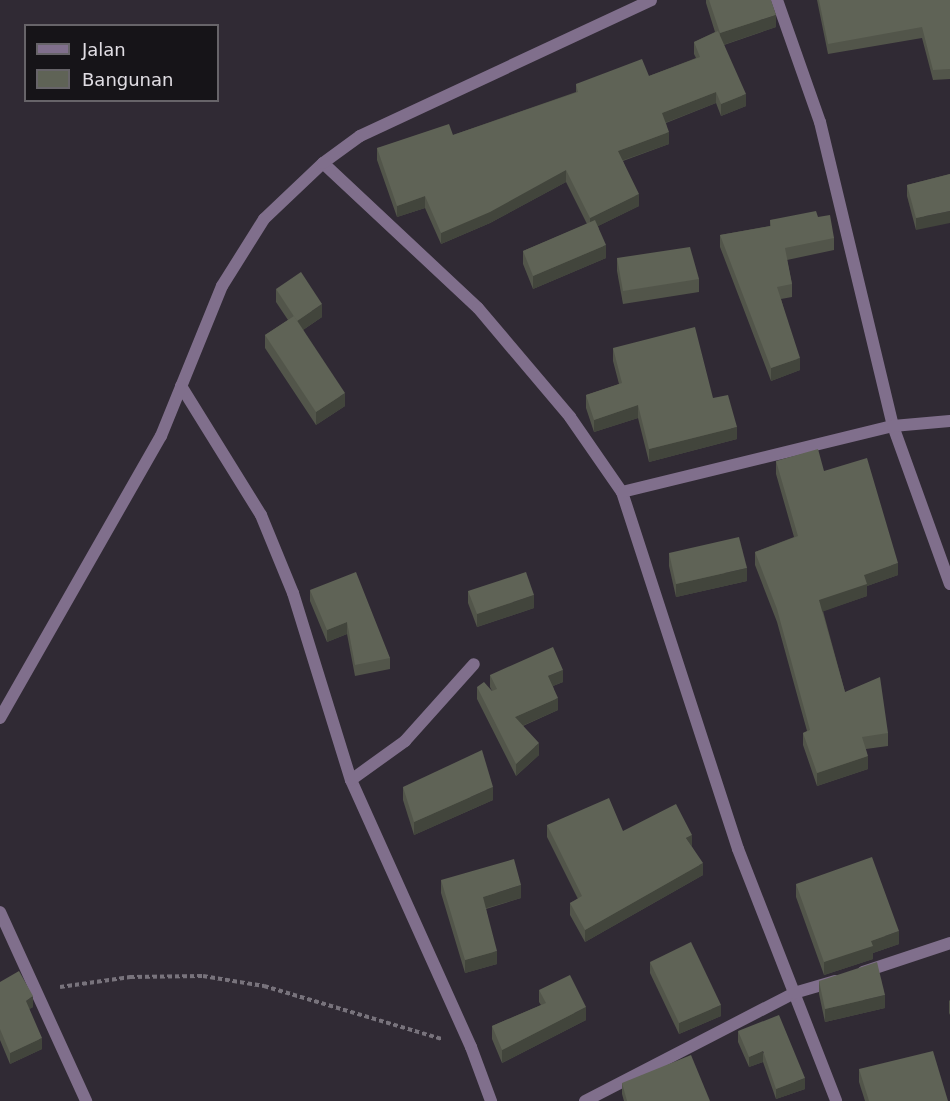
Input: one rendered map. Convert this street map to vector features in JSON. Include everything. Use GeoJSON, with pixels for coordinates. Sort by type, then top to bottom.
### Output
{"type":"FeatureCollection","features":[{"type":"Feature","properties":{"kind":"street"},"geometry":{"type":"LineString","coordinates":[[0,718],[161,436],[222,285],[264,219],[323,163],[360,136],[651,0]]}},
{"type":"Feature","properties":{"kind":"street"},"geometry":{"type":"LineString","coordinates":[[777,0],[820,122],[893,426],[950,584]]}},
{"type":"Feature","properties":{"kind":"street"},"geometry":{"type":"LineString","coordinates":[[323,163],[478,308],[570,417],[622,492],[738,849],[836,1101]]}},
{"type":"Feature","properties":{"kind":"street"},"geometry":{"type":"LineString","coordinates":[[181,386],[261,515],[293,593],[351,780],[471,1047],[491,1101]]}},
{"type":"Feature","properties":{"kind":"street"},"geometry":{"type":"LineString","coordinates":[[622,492],[893,426],[950,421]]}},
{"type":"Feature","properties":{"kind":"street"},"geometry":{"type":"LineString","coordinates":[[351,780],[405,741],[474,664]]}},
{"type":"Feature","properties":{"kind":"street"},"geometry":{"type":"LineString","coordinates":[[0,912],[38,990],[86,1101]]}},
{"type":"Feature","properties":{"kind":"street"},"geometry":{"type":"LineString","coordinates":[[585,1101],[794,993],[950,944]]}},
{"type":"Feature","properties":{"kind":"path"},"geometry":{"type":"LineString","coordinates":[[38,990],[130,977],[203,976],[264,986],[471,1047]]}},
{"type":"Feature","properties":{"kind":"building"},"geometry":{"type":"Polygon","coordinates":[[[709,0],[771,0],[776,15],[720,33],[709,0]]]}},
{"type":"Feature","properties":{"kind":"building"},"geometry":{"type":"Polygon","coordinates":[[[819,0],[950,0],[950,69],[933,70],[922,27],[828,44],[819,0]]]}},
{"type":"Feature","properties":{"kind":"building"},"geometry":{"type":"Polygon","coordinates":[[[718,31],[746,94],[721,104],[716,92],[662,113],[669,132],[618,151],[639,194],[590,218],[566,170],[490,212],[441,233],[425,196],[397,206],[377,148],[449,124],[453,135],[578,92],[576,84],[642,59],[649,76],[700,57],[694,42],[718,31]]]}},
{"type":"Feature","properties":{"kind":"building"},"geometry":{"type":"Polygon","coordinates":[[[950,174],[950,211],[916,218],[907,185],[950,174]]]}},
{"type":"Feature","properties":{"kind":"building"},"geometry":{"type":"Polygon","coordinates":[[[816,211],[818,217],[830,215],[834,238],[785,248],[792,284],[777,287],[800,358],[771,368],[720,235],[771,226],[770,220],[816,211]]]}},
{"type":"Feature","properties":{"kind":"building"},"geometry":{"type":"Polygon","coordinates":[[[595,220],[606,245],[533,276],[523,251],[595,220]]]}},
{"type":"Feature","properties":{"kind":"building"},"geometry":{"type":"Polygon","coordinates":[[[690,247],[699,279],[623,291],[617,258],[690,247]]]}},
{"type":"Feature","properties":{"kind":"building"},"geometry":{"type":"Polygon","coordinates":[[[301,272],[322,304],[297,321],[276,289],[301,272]]]}},
{"type":"Feature","properties":{"kind":"building"},"geometry":{"type":"Polygon","coordinates":[[[294,316],[345,393],[316,412],[265,335],[294,316]]]}},
{"type":"Feature","properties":{"kind":"building"},"geometry":{"type":"Polygon","coordinates":[[[695,327],[713,398],[728,395],[737,427],[649,449],[638,405],[594,420],[586,395],[622,383],[613,348],[695,327]]]}},
{"type":"Feature","properties":{"kind":"building"},"geometry":{"type":"Polygon","coordinates":[[[818,449],[824,471],[867,458],[898,563],[864,575],[867,584],[819,600],[845,692],[880,677],[888,733],[862,737],[868,756],[817,773],[803,733],[810,730],[777,609],[755,552],[798,536],[776,461],[818,449]]]}},
{"type":"Feature","properties":{"kind":"building"},"geometry":{"type":"Polygon","coordinates":[[[739,537],[747,568],[676,584],[669,553],[739,537]]]}},
{"type":"Feature","properties":{"kind":"building"},"geometry":{"type":"Polygon","coordinates":[[[356,572],[390,658],[355,665],[347,622],[327,630],[310,590],[356,572]]]}},
{"type":"Feature","properties":{"kind":"building"},"geometry":{"type":"Polygon","coordinates":[[[526,572],[534,595],[477,614],[468,591],[526,572]]]}},
{"type":"Feature","properties":{"kind":"building"},"geometry":{"type":"Polygon","coordinates":[[[553,647],[563,670],[548,676],[558,698],[515,717],[539,743],[516,764],[477,687],[484,682],[492,691],[497,689],[490,675],[553,647]]]}},
{"type":"Feature","properties":{"kind":"building"},"geometry":{"type":"Polygon","coordinates":[[[482,750],[493,787],[414,822],[403,787],[482,750]]]}},
{"type":"Feature","properties":{"kind":"building"},"geometry":{"type":"Polygon","coordinates":[[[609,798],[623,831],[676,804],[692,835],[686,838],[703,863],[585,930],[570,903],[582,896],[547,825],[609,798]]]}},
{"type":"Feature","properties":{"kind":"building"},"geometry":{"type":"Polygon","coordinates":[[[872,857],[899,931],[871,941],[873,946],[824,962],[796,884],[872,857]]]}},
{"type":"Feature","properties":{"kind":"building"},"geometry":{"type":"Polygon","coordinates":[[[514,859],[521,885],[483,897],[497,951],[465,960],[441,880],[514,859]]]}},
{"type":"Feature","properties":{"kind":"building"},"geometry":{"type":"Polygon","coordinates":[[[691,942],[721,1005],[679,1023],[650,962],[691,942]]]}},
{"type":"Feature","properties":{"kind":"building"},"geometry":{"type":"Polygon","coordinates":[[[877,962],[885,995],[825,1009],[819,981],[877,962]]]}},
{"type":"Feature","properties":{"kind":"building"},"geometry":{"type":"Polygon","coordinates":[[[19,971],[33,996],[26,1001],[42,1038],[10,1053],[0,1029],[0,982],[19,971]]]}},
{"type":"Feature","properties":{"kind":"building"},"geometry":{"type":"Polygon","coordinates":[[[570,975],[586,1007],[502,1050],[492,1026],[546,1003],[539,990],[570,975]]]}},
{"type":"Feature","properties":{"kind":"building"},"geometry":{"type":"Polygon","coordinates":[[[779,1015],[805,1078],[776,1089],[763,1051],[749,1057],[738,1031],[779,1015]]]}},
{"type":"Feature","properties":{"kind":"building"},"geometry":{"type":"Polygon","coordinates":[[[933,1051],[948,1101],[869,1101],[859,1069],[933,1051]]]}},
{"type":"Feature","properties":{"kind":"building"},"geometry":{"type":"Polygon","coordinates":[[[691,1055],[710,1101],[627,1101],[622,1083],[691,1055]]]}}]}
